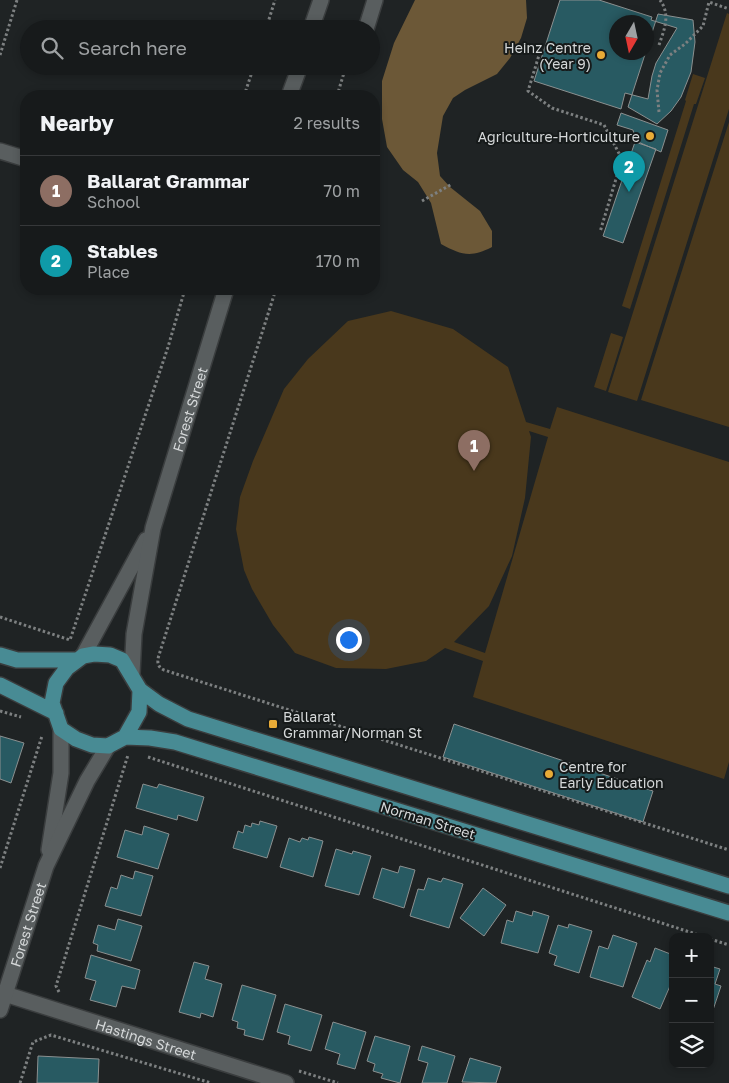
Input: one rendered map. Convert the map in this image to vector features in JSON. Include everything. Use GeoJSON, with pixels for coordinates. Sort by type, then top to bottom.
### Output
{"type":"FeatureCollection","features":[{"type":"Feature","properties":{"kind":"main road"},"geometry":{"type":"LineString","coordinates":[[0,655],[17,660],[80,658],[102,654],[122,660],[140,690],[139,712],[127,744],[92,745],[76,740],[62,730],[52,703],[56,684],[67,668],[80,658]]}},
{"type":"Feature","properties":{"kind":"main road"},"geometry":{"type":"LineString","coordinates":[[0,685],[56,713]]}},
{"type":"Feature","properties":{"kind":"main road","name":"Norman Street"},"geometry":{"type":"LineString","coordinates":[[140,690],[159,704],[188,719],[729,886]]}},
{"type":"Feature","properties":{"kind":"main road","name":"Norman Street"},"geometry":{"type":"LineString","coordinates":[[127,744],[150,738],[175,742],[729,913]]}},
{"type":"Feature","properties":{"kind":"street"},"geometry":{"type":"LineString","coordinates":[[314,20],[320,0]]}},
{"type":"Feature","properties":{"kind":"street"},"geometry":{"type":"LineString","coordinates":[[369,20],[375,0]]}},
{"type":"Feature","properties":{"kind":"street"},"geometry":{"type":"LineString","coordinates":[[292,90],[298,75]]}},
{"type":"Feature","properties":{"kind":"street"},"geometry":{"type":"LineString","coordinates":[[0,151],[20,157]]}},
{"type":"Feature","properties":{"kind":"street","name":"Forest Street"},"geometry":{"type":"LineString","coordinates":[[132,674],[134,634],[152,528],[224,295]]}},
{"type":"Feature","properties":{"kind":"street","name":"Forest Street"},"geometry":{"type":"LineString","coordinates":[[80,658],[152,528]]}},
{"type":"Feature","properties":{"kind":"street","name":"Forest Street"},"geometry":{"type":"LineString","coordinates":[[46,866],[61,773],[62,730]]}},
{"type":"Feature","properties":{"kind":"street","name":"Forest Street"},"geometry":{"type":"LineString","coordinates":[[0,1010],[5,994],[7,966],[46,866],[87,781],[108,746]]}},
{"type":"Feature","properties":{"kind":"street","name":"Hastings Street"},"geometry":{"type":"LineString","coordinates":[[5,994],[289,1076]]}},
{"type":"Feature","properties":{"kind":"path"},"geometry":{"type":"LineString","coordinates":[[0,54],[17,0]]}},
{"type":"Feature","properties":{"kind":"path"},"geometry":{"type":"LineString","coordinates":[[269,20],[275,0]]}},
{"type":"Feature","properties":{"kind":"path"},"geometry":{"type":"LineString","coordinates":[[659,46],[667,22],[665,6],[660,0]]}},
{"type":"Feature","properties":{"kind":"path"},"geometry":{"type":"LineString","coordinates":[[659,112],[657,90],[660,73],[670,55],[685,44],[703,26],[710,2],[729,9]]}},
{"type":"Feature","properties":{"kind":"path"},"geometry":{"type":"LineString","coordinates":[[540,52],[528,91],[552,108],[604,125],[622,159],[600,232]]}},
{"type":"Feature","properties":{"kind":"path"},"geometry":{"type":"LineString","coordinates":[[246,90],[251,75]]}},
{"type":"Feature","properties":{"kind":"path"},"geometry":{"type":"LineString","coordinates":[[338,90],[343,75]]}},
{"type":"Feature","properties":{"kind":"path"},"geometry":{"type":"LineString","coordinates":[[422,201],[452,184]]}},
{"type":"Feature","properties":{"kind":"path"},"geometry":{"type":"LineString","coordinates":[[0,617],[70,640],[168,347],[183,295]]}},
{"type":"Feature","properties":{"kind":"path"},"geometry":{"type":"LineString","coordinates":[[274,295],[159,655],[159,666],[164,670],[729,850]]}},
{"type":"Feature","properties":{"kind":"path"},"geometry":{"type":"LineString","coordinates":[[0,711],[25,718]]}},
{"type":"Feature","properties":{"kind":"path"},"geometry":{"type":"LineString","coordinates":[[0,868],[42,737],[41,728]]}},
{"type":"Feature","properties":{"kind":"path"},"geometry":{"type":"LineString","coordinates":[[63,998],[56,986],[127,744]]}},
{"type":"Feature","properties":{"kind":"path"},"geometry":{"type":"LineString","coordinates":[[139,754],[693,933]]}},
{"type":"Feature","properties":{"kind":"path"},"geometry":{"type":"LineString","coordinates":[[714,940],[729,945]]}},
{"type":"Feature","properties":{"kind":"path"},"geometry":{"type":"LineString","coordinates":[[20,1083],[33,1042],[51,1035],[211,1083]]}},
{"type":"Feature","properties":{"kind":"path"},"geometry":{"type":"LineString","coordinates":[[289,1076],[338,1083]]}},
{"type":"Feature","properties":{"kind":"shaded area"},"geometry":{"type":"Polygon","coordinates":[[[415,0],[526,0],[527,18],[521,38],[510,58],[497,74],[453,98],[443,116],[437,153],[440,176],[450,187],[480,211],[492,231],[492,247],[478,253],[460,253],[441,244],[431,203],[418,182],[403,170],[387,147],[382,119],[382,81],[394,43],[415,0]]]}},
{"type":"Feature","properties":{"kind":"shaded area"},"geometry":{"type":"Polygon","coordinates":[[[727,13],[729,14],[729,109],[637,401],[608,392],[727,13]]]}},
{"type":"Feature","properties":{"kind":"shaded area"},"geometry":{"type":"Polygon","coordinates":[[[693,74],[705,78],[696,104],[694,104],[630,309],[622,306],[693,74]]]}},
{"type":"Feature","properties":{"kind":"shaded area"},"geometry":{"type":"Polygon","coordinates":[[[729,122],[729,427],[641,400],[729,122]]]}},
{"type":"Feature","properties":{"kind":"shaded area"},"geometry":{"type":"Polygon","coordinates":[[[391,311],[453,329],[508,367],[526,422],[550,429],[557,407],[729,462],[729,762],[724,779],[473,697],[483,661],[445,648],[426,661],[386,669],[336,668],[295,653],[273,625],[252,589],[244,570],[236,529],[240,497],[253,461],[284,389],[308,359],[348,321],[391,311]],[[529,431],[531,437],[525,498],[512,556],[489,606],[454,642],[485,653],[548,437],[529,431]]]}},
{"type":"Feature","properties":{"kind":"shaded area"},"geometry":{"type":"Polygon","coordinates":[[[611,333],[623,337],[606,391],[594,387],[611,333]]]}},
{"type":"Feature","properties":{"kind":"building","name":"Heinz Centre (Year 9)"},"geometry":{"type":"Polygon","coordinates":[[[560,0],[599,0],[646,15],[609,15],[609,60],[654,60],[654,21],[677,28],[656,63],[648,99],[625,93],[621,109],[534,81],[560,0]]]}},
{"type":"Feature","properties":{"kind":"building"},"geometry":{"type":"Polygon","coordinates":[[[658,14],[693,20],[695,42],[691,72],[681,97],[671,111],[657,124],[628,107],[643,60],[654,60],[654,26],[658,14]]]}},
{"type":"Feature","properties":{"kind":"building","name":"Agriculture-Horticulture"},"geometry":{"type":"Polygon","coordinates":[[[621,113],[668,130],[661,152],[636,141],[633,130],[617,125],[621,113]]]}},
{"type":"Feature","properties":{"kind":"building"},"geometry":{"type":"Polygon","coordinates":[[[635,142],[656,149],[623,243],[603,236],[635,142]]]}},
{"type":"Feature","properties":{"kind":"building","name":"Centre for Early Education"},"geometry":{"type":"Polygon","coordinates":[[[454,724],[653,791],[643,822],[443,757],[454,724]]]}},
{"type":"Feature","properties":{"kind":"building"},"geometry":{"type":"Polygon","coordinates":[[[0,736],[24,743],[11,783],[0,779],[0,736]]]}},
{"type":"Feature","properties":{"kind":"building"},"geometry":{"type":"Polygon","coordinates":[[[143,784],[157,788],[159,784],[204,797],[197,821],[178,815],[177,820],[136,808],[143,784]]]}},
{"type":"Feature","properties":{"kind":"building"},"geometry":{"type":"Polygon","coordinates":[[[260,821],[277,826],[267,858],[233,848],[238,831],[243,833],[245,825],[251,827],[252,823],[259,825],[260,821]]]}},
{"type":"Feature","properties":{"kind":"building"},"geometry":{"type":"Polygon","coordinates":[[[144,826],[169,834],[158,869],[117,857],[125,830],[142,835],[144,826]]]}},
{"type":"Feature","properties":{"kind":"building"},"geometry":{"type":"Polygon","coordinates":[[[309,837],[323,841],[313,877],[280,867],[289,838],[300,842],[302,838],[308,840],[309,837]]]}},
{"type":"Feature","properties":{"kind":"building"},"geometry":{"type":"Polygon","coordinates":[[[336,849],[352,854],[353,851],[371,856],[359,895],[325,886],[336,849]]]}},
{"type":"Feature","properties":{"kind":"building"},"geometry":{"type":"Polygon","coordinates":[[[400,866],[415,870],[404,908],[373,898],[382,868],[398,873],[400,866]]]}},
{"type":"Feature","properties":{"kind":"building"},"geometry":{"type":"Polygon","coordinates":[[[135,871],[153,876],[141,916],[105,906],[111,887],[117,889],[121,875],[133,879],[135,871]]]}},
{"type":"Feature","properties":{"kind":"building"},"geometry":{"type":"Polygon","coordinates":[[[428,878],[441,882],[443,878],[463,884],[449,928],[410,916],[418,889],[424,890],[428,878]]]}},
{"type":"Feature","properties":{"kind":"building"},"geometry":{"type":"Polygon","coordinates":[[[483,888],[506,905],[484,936],[460,918],[483,888]]]}},
{"type":"Feature","properties":{"kind":"building"},"geometry":{"type":"Polygon","coordinates":[[[516,911],[532,916],[533,911],[549,916],[538,953],[501,943],[507,920],[513,922],[516,911]]]}},
{"type":"Feature","properties":{"kind":"building"},"geometry":{"type":"Polygon","coordinates":[[[118,919],[142,926],[131,961],[97,951],[98,945],[93,943],[98,925],[115,930],[118,919]]]}},
{"type":"Feature","properties":{"kind":"building"},"geometry":{"type":"Polygon","coordinates":[[[569,924],[592,931],[579,973],[554,965],[557,956],[549,953],[558,925],[568,928],[569,924]]]}},
{"type":"Feature","properties":{"kind":"building"},"geometry":{"type":"Polygon","coordinates":[[[613,935],[637,943],[623,987],[590,977],[599,946],[608,949],[613,935]]]}},
{"type":"Feature","properties":{"kind":"building"},"geometry":{"type":"Polygon","coordinates":[[[655,948],[669,953],[669,988],[660,1009],[632,997],[647,960],[650,962],[655,948]]]}},
{"type":"Feature","properties":{"kind":"building"},"geometry":{"type":"Polygon","coordinates":[[[91,955],[140,970],[135,989],[122,986],[116,1007],[90,1000],[96,981],[85,978],[91,955]]]}},
{"type":"Feature","properties":{"kind":"building"},"geometry":{"type":"Polygon","coordinates":[[[194,962],[209,966],[205,979],[222,984],[213,1017],[201,1013],[200,1018],[179,1012],[194,962]]]}},
{"type":"Feature","properties":{"kind":"building"},"geometry":{"type":"Polygon","coordinates":[[[714,967],[720,969],[715,984],[721,986],[714,1007],[714,967]]]}},
{"type":"Feature","properties":{"kind":"building"},"geometry":{"type":"Polygon","coordinates":[[[242,985],[276,995],[263,1040],[244,1035],[245,1030],[237,1028],[238,1022],[232,1020],[242,985]]]}},
{"type":"Feature","properties":{"kind":"building"},"geometry":{"type":"Polygon","coordinates":[[[285,1004],[322,1015],[311,1051],[288,1044],[290,1036],[277,1032],[285,1004]]]}},
{"type":"Feature","properties":{"kind":"building"},"geometry":{"type":"Polygon","coordinates":[[[333,1022],[366,1032],[355,1069],[337,1064],[340,1054],[325,1049],[333,1022]]]}},
{"type":"Feature","properties":{"kind":"building"},"geometry":{"type":"Polygon","coordinates":[[[375,1036],[410,1046],[400,1083],[381,1078],[383,1074],[373,1071],[375,1064],[367,1061],[375,1036]]]}},
{"type":"Feature","properties":{"kind":"building"},"geometry":{"type":"Polygon","coordinates":[[[422,1046],[455,1056],[447,1083],[422,1083],[428,1063],[418,1060],[422,1046]]]}},
{"type":"Feature","properties":{"kind":"building"},"geometry":{"type":"Polygon","coordinates":[[[38,1056],[99,1059],[98,1083],[37,1083],[38,1056]]]}},
{"type":"Feature","properties":{"kind":"building"},"geometry":{"type":"Polygon","coordinates":[[[470,1058],[501,1067],[496,1083],[462,1082],[470,1058]]]}},
{"type":"Feature","properties":{"kind":"place","name":"Heinz Centre (Year 9)"},"geometry":{"type":"Point","coordinates":[601,55]}},
{"type":"Feature","properties":{"kind":"place","name":"Agriculture-Horticulture"},"geometry":{"type":"Point","coordinates":[650,136]}},
{"type":"Feature","properties":{"kind":"place","name":"Stables"},"geometry":{"type":"Point","coordinates":[629,192]}},
{"type":"Feature","properties":{"kind":"place","name":"Ballarat Grammar"},"geometry":{"type":"Point","coordinates":[474,471]}},
{"type":"Feature","properties":{"kind":"place","name":"Ballarat Grammar/Norman St"},"geometry":{"type":"Point","coordinates":[273,724]}},
{"type":"Feature","properties":{"kind":"place","name":"Centre for Early Education"},"geometry":{"type":"Point","coordinates":[549,774]}}]}
